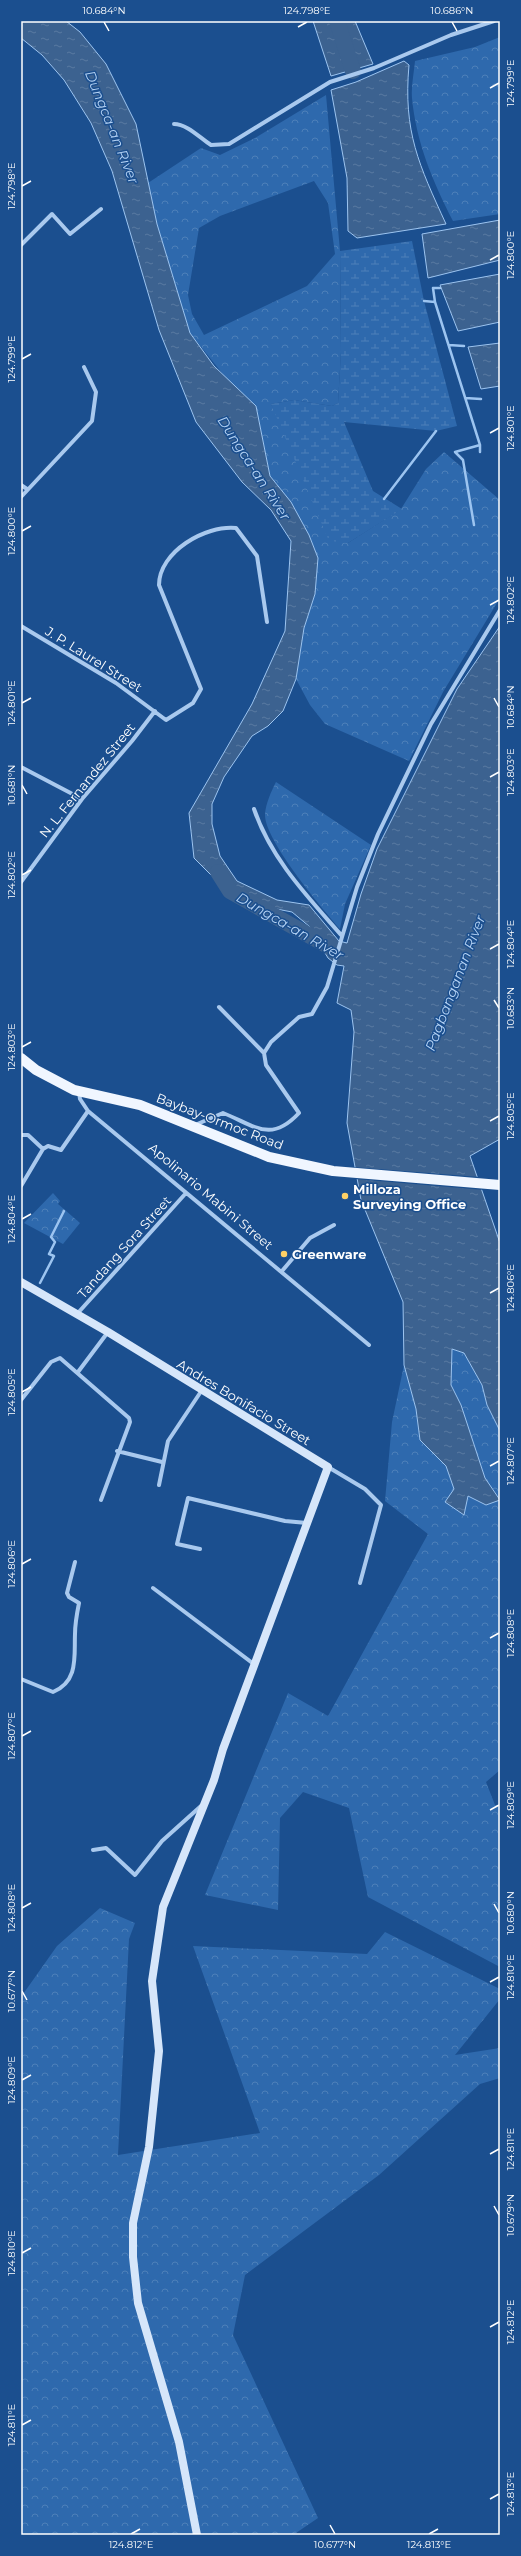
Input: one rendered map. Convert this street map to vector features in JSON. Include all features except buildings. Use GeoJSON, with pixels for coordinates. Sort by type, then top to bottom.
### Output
{"type":"FeatureCollection","features":[{"type":"Feature","properties":{"kind":"main road"},"geometry":{"type":"LineString","coordinates":[[21,1058],[36,1070],[77,1091]]}},
{"type":"Feature","properties":{"kind":"main road","name":"Baybay-Ormoc Road"},"geometry":{"type":"LineString","coordinates":[[77,1091],[140,1105],[195,1125],[269,1157],[333,1171],[500,1185]]}},
{"type":"Feature","properties":{"kind":"street"},"geometry":{"type":"LineString","coordinates":[[174,124],[180,124],[187,128],[211,146],[229,144],[330,82],[374,68],[451,35],[494,21]]}},
{"type":"Feature","properties":{"kind":"street"},"geometry":{"type":"LineString","coordinates":[[21,245],[52,214],[70,234],[101,209]]}},
{"type":"Feature","properties":{"kind":"street"},"geometry":{"type":"LineString","coordinates":[[21,497],[92,421],[96,392],[84,367]]}},
{"type":"Feature","properties":{"kind":"street"},"geometry":{"type":"LineString","coordinates":[[21,485],[27,489]]}},
{"type":"Feature","properties":{"kind":"street","name":"J. P. Laurel Street"},"geometry":{"type":"LineString","coordinates":[[21,626],[116,683],[166,720],[172,718],[193,703],[201,689],[159,585],[159,577],[163,569],[185,543],[203,534],[228,527],[236,528],[257,556],[266,622]]}},
{"type":"Feature","properties":{"kind":"street"},"geometry":{"type":"LineString","coordinates":[[264,1053],[271,1042],[298,1017],[312,1014],[327,987],[334,968],[357,887],[399,790],[449,691],[500,610]]}},
{"type":"Feature","properties":{"kind":"street","name":"N. L. Fernandez Street"},"geometry":{"type":"LineString","coordinates":[[21,882],[82,799],[132,741],[155,711]]}},
{"type":"Feature","properties":{"kind":"street"},"geometry":{"type":"LineString","coordinates":[[21,767],[82,799]]}},
{"type":"Feature","properties":{"kind":"street"},"geometry":{"type":"LineString","coordinates":[[254,808],[262,832],[293,879],[342,938]]}},
{"type":"Feature","properties":{"kind":"street"},"geometry":{"type":"LineString","coordinates":[[195,1125],[223,1113],[259,1130],[276,1129],[290,1124],[299,1113],[266,1064],[264,1053],[219,1007]]}},
{"type":"Feature","properties":{"kind":"street","name":"Apolinario Mabini Street"},"geometry":{"type":"LineString","coordinates":[[77,1091],[80,1099],[88,1111],[369,1345]]}},
{"type":"Feature","properties":{"kind":"street"},"geometry":{"type":"LineString","coordinates":[[21,1186],[43,1149],[48,1146],[60,1150],[88,1111]]}},
{"type":"Feature","properties":{"kind":"street"},"geometry":{"type":"LineString","coordinates":[[21,1135],[28,1135],[43,1149]]}},
{"type":"Feature","properties":{"kind":"street","name":"Tandang Sora Street"},"geometry":{"type":"LineString","coordinates":[[77,1314],[186,1193]]}},
{"type":"Feature","properties":{"kind":"street"},"geometry":{"type":"LineString","coordinates":[[282,1271],[310,1238],[334,1225]]}},
{"type":"Feature","properties":{"kind":"street","name":"Andres Bonifacio Street"},"geometry":{"type":"LineString","coordinates":[[21,1282],[108,1332],[365,1489],[381,1505],[360,1583]]}},
{"type":"Feature","properties":{"kind":"street"},"geometry":{"type":"LineString","coordinates":[[78,1372],[108,1332]]}},
{"type":"Feature","properties":{"kind":"street"},"geometry":{"type":"LineString","coordinates":[[21,1400],[54,1360],[64,1360],[129,1418],[130,1422],[117,1451],[101,1500]]}},
{"type":"Feature","properties":{"kind":"street"},"geometry":{"type":"LineString","coordinates":[[159,1485],[162,1462],[168,1441],[202,1389]]}},
{"type":"Feature","properties":{"kind":"street"},"geometry":{"type":"LineString","coordinates":[[117,1451],[162,1462]]}},
{"type":"Feature","properties":{"kind":"street"},"geometry":{"type":"LineString","coordinates":[[198,2535],[179,2442],[138,2303],[133,2257],[133,2223],[149,2147],[158,2058],[152,1981],[163,1907],[204,1803],[328,1467]]}},
{"type":"Feature","properties":{"kind":"street"},"geometry":{"type":"LineString","coordinates":[[200,1549],[177,1544],[188,1498],[286,1521],[308,1523]]}},
{"type":"Feature","properties":{"kind":"street"},"geometry":{"type":"LineString","coordinates":[[21,1679],[53,1692],[72,1674],[76,1662],[74,1636],[79,1603],[69,1597],[67,1593],[75,1562]]}},
{"type":"Feature","properties":{"kind":"street"},"geometry":{"type":"LineString","coordinates":[[153,1588],[255,1665]]}},
{"type":"Feature","properties":{"kind":"street"},"geometry":{"type":"LineString","coordinates":[[93,1850],[106,1848],[135,1875],[162,1841],[204,1803]]}},
{"type":"Feature","properties":{"kind":"green space"},"geometry":{"type":"Polygon","coordinates":[[[500,37],[500,214],[453,221],[432,177],[417,130],[412,93],[415,61],[475,47],[500,37]]]}},
{"type":"Feature","properties":{"kind":"green space"},"geometry":{"type":"Polygon","coordinates":[[[326,95],[340,251],[341,352],[338,403],[332,406],[294,400],[271,404],[348,543],[401,509],[426,469],[444,452],[500,500],[500,598],[443,692],[409,761],[325,724],[310,705],[296,679],[304,628],[315,594],[318,558],[309,535],[291,502],[270,476],[260,426],[230,383],[190,333],[157,224],[148,183],[201,148],[220,155],[255,138],[326,95]],[[314,181],[220,216],[199,228],[188,295],[192,314],[204,335],[307,286],[335,254],[328,203],[314,181]]]}},
{"type":"Feature","properties":{"kind":"green space"},"geometry":{"type":"Polygon","coordinates":[[[412,241],[424,301],[457,426],[436,431],[344,422],[373,491],[402,509],[348,543],[329,541],[271,404],[294,400],[332,406],[338,403],[341,352],[340,251],[412,241]]]}},
{"type":"Feature","properties":{"kind":"green space"},"geometry":{"type":"Polygon","coordinates":[[[276,782],[371,845],[345,904],[340,929],[295,873],[267,826],[265,814],[269,798],[276,782]]]}},
{"type":"Feature","properties":{"kind":"green space"},"geometry":{"type":"Polygon","coordinates":[[[53,1193],[60,1201],[58,1204],[80,1223],[63,1244],[24,1223],[53,1193]]]}},
{"type":"Feature","properties":{"kind":"green space"},"geometry":{"type":"Polygon","coordinates":[[[452,1349],[464,1353],[482,1385],[487,1405],[500,1431],[500,1499],[485,1478],[461,1405],[451,1385],[452,1349]]]}},
{"type":"Feature","properties":{"kind":"green space"},"geometry":{"type":"Polygon","coordinates":[[[404,1365],[416,1409],[420,1440],[446,1466],[454,1489],[446,1502],[464,1515],[468,1496],[486,1505],[500,1500],[500,1770],[486,1782],[495,1805],[500,1805],[500,1967],[368,1897],[349,1808],[303,1792],[280,1818],[278,1910],[205,1895],[288,1693],[328,1716],[428,1534],[385,1501],[392,1422],[404,1365]]]}},
{"type":"Feature","properties":{"kind":"green space"},"geometry":{"type":"Polygon","coordinates":[[[100,1908],[135,1923],[129,1939],[118,2155],[260,2133],[193,1946],[367,1954],[385,1932],[500,1989],[500,1999],[455,2055],[500,2048],[500,2078],[480,2084],[379,2175],[245,2275],[233,2335],[318,2518],[293,2535],[21,2535],[21,1997],[57,1946],[100,1908]]]}},
{"type":"Feature","properties":{"kind":"water","name":"Pagbanganan River"},"geometry":{"type":"Polygon","coordinates":[[[21,21],[66,21],[80,32],[106,64],[136,124],[157,224],[190,333],[214,366],[256,406],[270,476],[291,502],[309,535],[318,558],[315,594],[304,628],[296,679],[283,711],[268,726],[252,736],[224,777],[212,804],[212,824],[220,856],[237,881],[277,900],[309,905],[339,941],[347,943],[361,894],[377,849],[457,689],[500,626],[500,1139],[470,1156],[500,1243],[500,1431],[487,1405],[482,1385],[464,1353],[452,1349],[451,1385],[461,1405],[485,1478],[500,1500],[486,1505],[468,1496],[464,1515],[445,1502],[454,1489],[446,1466],[420,1440],[416,1409],[404,1365],[403,1302],[361,1200],[347,1123],[354,1032],[351,1010],[337,1003],[344,966],[337,965],[328,958],[310,927],[292,912],[261,906],[224,888],[194,858],[189,813],[252,704],[285,631],[291,541],[271,510],[242,482],[196,422],[159,330],[112,171],[91,123],[64,80],[42,55],[21,38],[21,21]]]}},
{"type":"Feature","properties":{"kind":"water"},"geometry":{"type":"Polygon","coordinates":[[[313,21],[355,21],[373,64],[331,76],[313,21]]]}},
{"type":"Feature","properties":{"kind":"water"},"geometry":{"type":"Polygon","coordinates":[[[404,61],[409,65],[408,110],[415,148],[428,184],[446,224],[357,238],[348,231],[347,178],[331,90],[356,82],[404,61]]]}},
{"type":"Feature","properties":{"kind":"water"},"geometry":{"type":"Polygon","coordinates":[[[500,220],[500,260],[428,278],[422,234],[500,220]]]}},
{"type":"Feature","properties":{"kind":"water"},"geometry":{"type":"Polygon","coordinates":[[[500,274],[500,322],[458,331],[440,285],[500,274]]]}},
{"type":"Feature","properties":{"kind":"water"},"geometry":{"type":"Polygon","coordinates":[[[500,343],[500,386],[481,389],[468,347],[500,343]]]}},
{"type":"Feature","properties":{"kind":"pier"},"geometry":{"type":"Polygon","coordinates":[[[353,1167],[480,1177],[484,1190],[355,1179],[353,1167]]]}},
{"type":"Feature","properties":{"kind":"waterway"},"geometry":{"type":"LineString","coordinates":[[337,21],[353,71]]}},
{"type":"Feature","properties":{"kind":"waterway"},"geometry":{"type":"LineString","coordinates":[[435,302],[433,288],[440,288]]}},
{"type":"Feature","properties":{"kind":"waterway"},"geometry":{"type":"LineString","coordinates":[[424,301],[435,302],[480,445],[455,452],[463,460],[474,525]]}},
{"type":"Feature","properties":{"kind":"waterway"},"geometry":{"type":"LineString","coordinates":[[449,345],[464,346]]}},
{"type":"Feature","properties":{"kind":"waterway"},"geometry":{"type":"LineString","coordinates":[[465,398],[481,399]]}},
{"type":"Feature","properties":{"kind":"waterway"},"geometry":{"type":"LineString","coordinates":[[384,499],[436,431]]}},
{"type":"Feature","properties":{"kind":"waterway"},"geometry":{"type":"LineString","coordinates":[[480,445],[480,452]]}},
{"type":"Feature","properties":{"kind":"waterway","name":"Dungca-an River"},"geometry":{"type":"LineString","coordinates":[[218,872],[230,891],[337,951]]}},
{"type":"Feature","properties":{"kind":"waterway"},"geometry":{"type":"LineString","coordinates":[[40,1283],[54,1256],[49,1254],[55,1242],[51,1237],[64,1211]]}},
{"type":"Feature","properties":{"kind":"place","name":"Milloza Surveying Office"},"geometry":{"type":"Point","coordinates":[345,1196]}},
{"type":"Feature","properties":{"kind":"place","name":"Greenware"},"geometry":{"type":"Point","coordinates":[284,1254]}}]}
